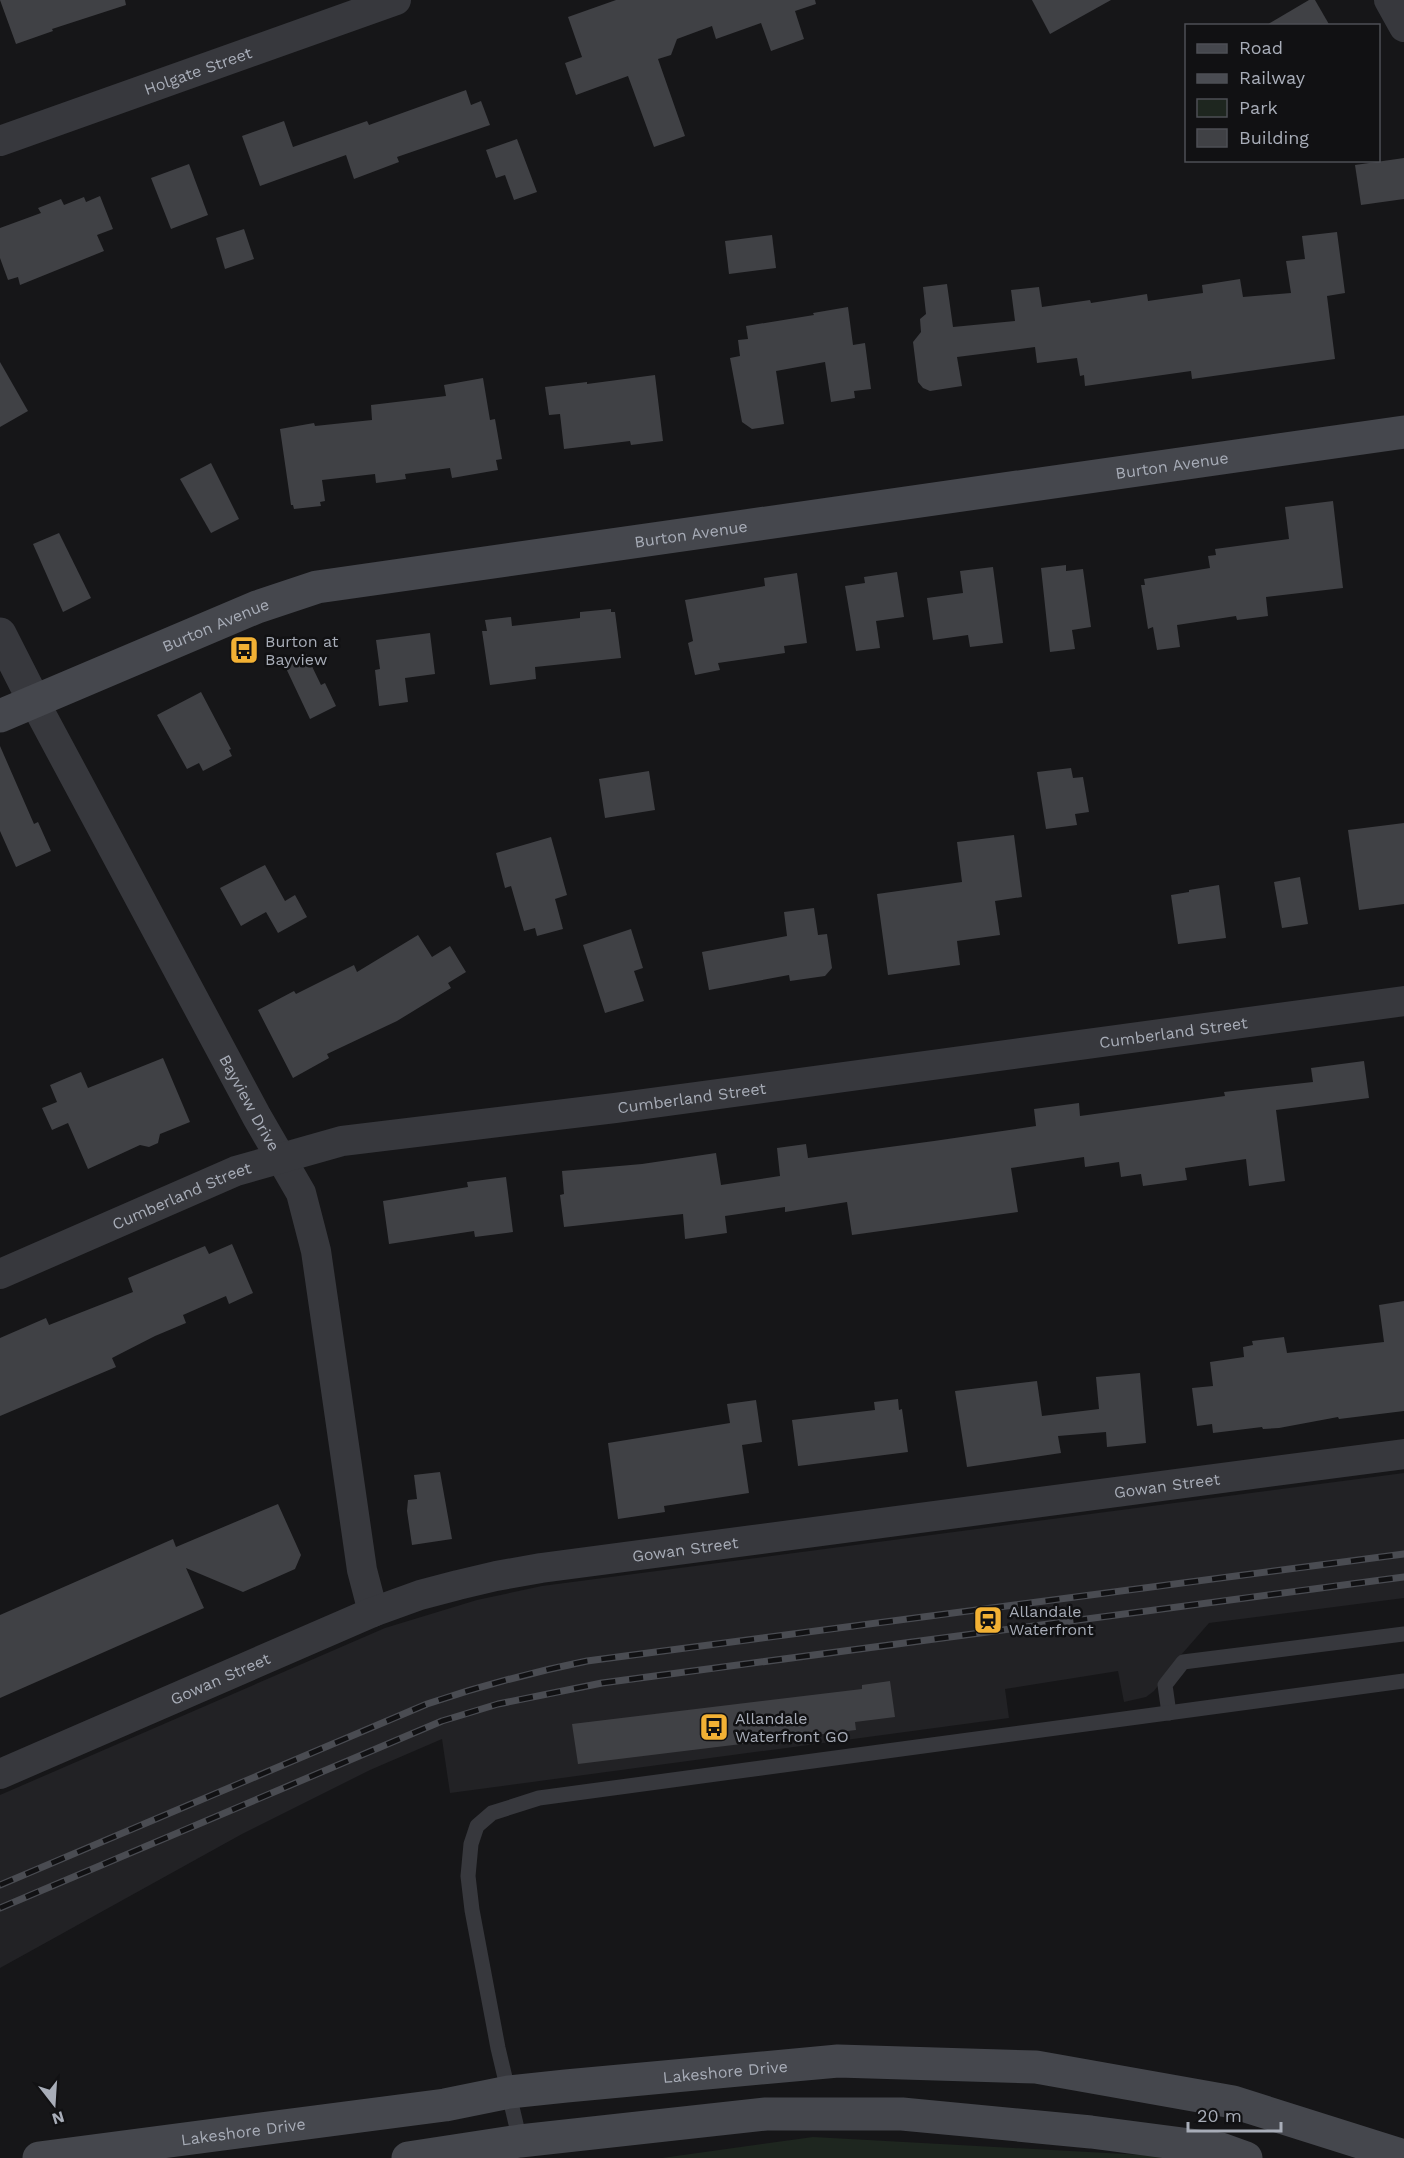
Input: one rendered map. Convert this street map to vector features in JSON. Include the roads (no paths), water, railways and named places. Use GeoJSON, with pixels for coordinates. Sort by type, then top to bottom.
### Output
{"type":"FeatureCollection","features":[{"type":"Feature","properties":{"kind":"main road","name":"Burton Avenue"},"geometry":{"type":"LineString","coordinates":[[0,716],[257,607],[317,587],[1404,432]]}},
{"type":"Feature","properties":{"kind":"main road","name":"Lakeshore Drive"},"geometry":{"type":"LineString","coordinates":[[39,2158],[445,2105],[509,2092],[838,2061],[1036,2067],[1233,2102],[1404,2156]]}},
{"type":"Feature","properties":{"kind":"main road"},"geometry":{"type":"LineString","coordinates":[[408,2158],[520,2141],[766,2114],[902,2114],[1091,2132],[1221,2149],[1246,2158]]}},
{"type":"Feature","properties":{"kind":"street","name":"Holgate Street"},"geometry":{"type":"LineString","coordinates":[[0,141],[396,0]]}},
{"type":"Feature","properties":{"kind":"street"},"geometry":{"type":"LineString","coordinates":[[1389,0],[1404,27]]}},
{"type":"Feature","properties":{"kind":"street","name":"Bayview Drive"},"geometry":{"type":"LineString","coordinates":[[0,634],[257,1117],[301,1193],[316,1251],[362,1570],[373,1612]]}},
{"type":"Feature","properties":{"kind":"street","name":"Cumberland Street"},"geometry":{"type":"LineString","coordinates":[[0,1274],[236,1171],[342,1141],[627,1107],[1404,1000]]}},
{"type":"Feature","properties":{"kind":"street","name":"Gowan Street"},"geometry":{"type":"LineString","coordinates":[[0,1774],[373,1612],[420,1595],[458,1585],[541,1568],[1404,1454]]}},
{"type":"Feature","properties":{"kind":"lane"},"geometry":{"type":"LineString","coordinates":[[1169,1713],[1166,1685],[1183,1662],[1404,1634]]}},
{"type":"Feature","properties":{"kind":"lane"},"geometry":{"type":"LineString","coordinates":[[520,2141],[495,2037],[468,1876],[471,1844],[477,1826],[492,1813],[540,1798],[1404,1681]]}},
{"type":"Feature","properties":{"kind":"railway"},"geometry":{"type":"LineString","coordinates":[[0,1885],[427,1704],[487,1685],[547,1670],[587,1661],[1404,1554]]}},
{"type":"Feature","properties":{"kind":"railway"},"geometry":{"type":"LineString","coordinates":[[0,1908],[442,1721],[498,1704],[602,1683],[1404,1577]]}},
{"type":"Feature","properties":{"kind":"place","name":"Burton at Bayview"},"geometry":{"type":"Point","coordinates":[244,650]}},
{"type":"Feature","properties":{"kind":"place","name":"Allandale Waterfront"},"geometry":{"type":"Point","coordinates":[988,1620]}},
{"type":"Feature","properties":{"kind":"place","name":"Allandale Waterfront GO"},"geometry":{"type":"Point","coordinates":[714,1727]}}]}
